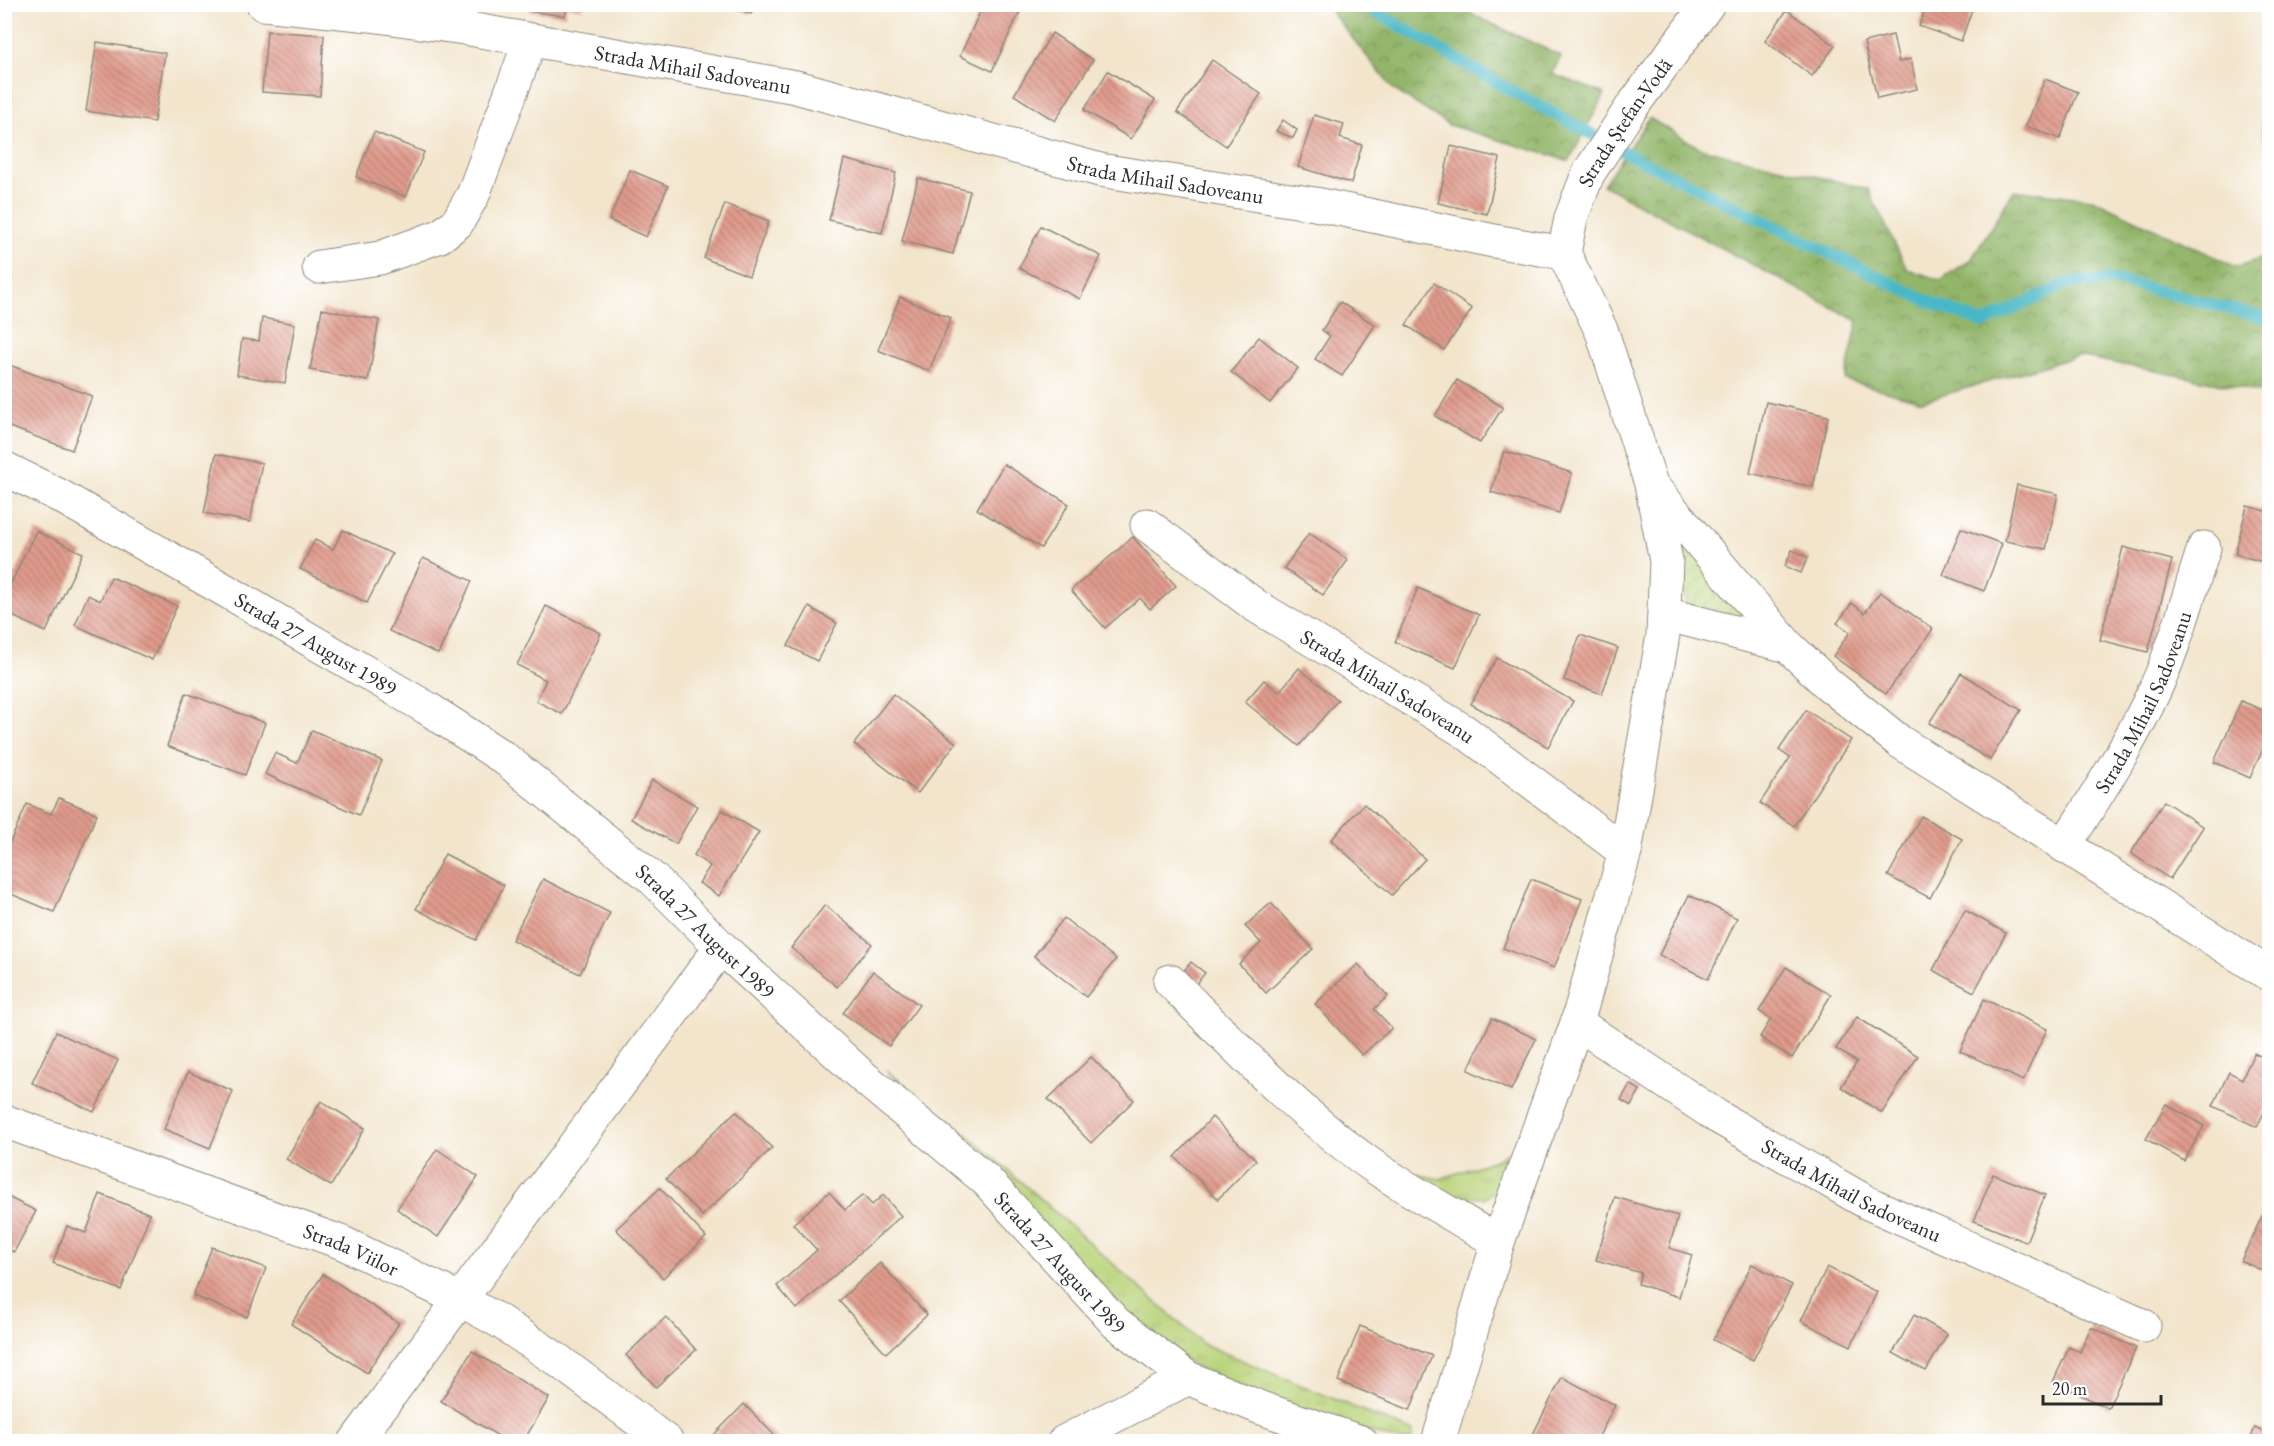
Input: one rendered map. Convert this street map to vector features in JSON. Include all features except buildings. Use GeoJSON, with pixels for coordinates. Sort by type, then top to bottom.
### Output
{"type":"FeatureCollection","features":[{"type":"Feature","properties":{"kind":"street","name":"Strada Mihail Sadoveanu"},"geometry":{"type":"LineString","coordinates":[[263,4],[370,15],[467,16],[530,40],[796,87],[1100,170],[1315,204],[1564,253]]}},
{"type":"Feature","properties":{"kind":"street","name":"Strada Ștefan-Vodă"},"geometry":{"type":"LineString","coordinates":[[1564,253],[1571,218],[1588,174],[1631,108],[1708,4]]}},
{"type":"Feature","properties":{"kind":"street"},"geometry":{"type":"LineString","coordinates":[[319,267],[380,258],[440,236],[458,223],[473,195],[530,40]]}},
{"type":"Feature","properties":{"kind":"street"},"geometry":{"type":"LineString","coordinates":[[1438,1442],[1498,1242],[1577,1023],[1625,852],[1665,614],[1666,561],[1651,484],[1602,332],[1564,253]]}},
{"type":"Feature","properties":{"kind":"street","name":"Strada 27 August 1989"},"geometry":{"type":"LineString","coordinates":[[4,468],[60,496],[223,589],[427,708],[504,758],[652,878],[721,947],[862,1076],[986,1180],[1116,1323],[1188,1378],[1261,1408],[1361,1442]]}},
{"type":"Feature","properties":{"kind":"street"},"geometry":{"type":"LineString","coordinates":[[1651,484],[1788,646],[1828,684],[1900,742],[2270,975]]}},
{"type":"Feature","properties":{"kind":"street","name":"Strada Mihail Sadoveanu"},"geometry":{"type":"LineString","coordinates":[[1147,525],[1256,606],[1464,731],[1625,852]]}},
{"type":"Feature","properties":{"kind":"street","name":"Strada Mihail Sadoveanu"},"geometry":{"type":"LineString","coordinates":[[2064,846],[2103,786],[2149,703],[2176,634],[2204,548]]}},
{"type":"Feature","properties":{"kind":"street"},"geometry":{"type":"LineString","coordinates":[[1665,614],[1788,646]]}},
{"type":"Feature","properties":{"kind":"street"},"geometry":{"type":"LineString","coordinates":[[355,1442],[721,947]]}},
{"type":"Feature","properties":{"kind":"street"},"geometry":{"type":"LineString","coordinates":[[1170,981],[1258,1070],[1304,1111],[1373,1166],[1498,1242]]}},
{"type":"Feature","properties":{"kind":"street","name":"Strada Mihail Sadoveanu"},"geometry":{"type":"LineString","coordinates":[[1577,1023],[1718,1117],[1868,1203],[2144,1326]]}},
{"type":"Feature","properties":{"kind":"street","name":"Strada Viilor"},"geometry":{"type":"LineString","coordinates":[[4,1121],[343,1243],[459,1299],[499,1321],[559,1361],[667,1442]]}},
{"type":"Feature","properties":{"kind":"street"},"geometry":{"type":"LineString","coordinates":[[1064,1442],[1188,1378]]}},
{"type":"Feature","properties":{"kind":"green space"},"geometry":{"type":"Polygon","coordinates":[[[1326,5],[1452,5],[1561,56],[1552,74],[1605,94],[1569,161],[1449,125],[1393,89],[1326,5]]]}},
{"type":"Feature","properties":{"kind":"green space"},"geometry":{"type":"Polygon","coordinates":[[[2269,62],[2269,150],[2263,135],[2262,77],[2269,62]]]}},
{"type":"Feature","properties":{"kind":"green space"},"geometry":{"type":"Polygon","coordinates":[[[1649,118],[1700,148],[1868,189],[1907,269],[1940,280],[1971,260],[2014,190],[2092,199],[2236,267],[2269,256],[2269,393],[2078,356],[1922,401],[1845,380],[1858,321],[1603,185],[1649,118]]]}},
{"type":"Feature","properties":{"kind":"green space"},"geometry":{"type":"Polygon","coordinates":[[[1686,539],[1754,625],[1686,605],[1679,559],[1686,539]]]}},
{"type":"Feature","properties":{"kind":"green space"},"geometry":{"type":"Polygon","coordinates":[[[886,1070],[975,1141],[1203,1344],[1413,1432],[1411,1441],[1399,1441],[1293,1408],[1199,1369],[1138,1327],[1027,1206],[886,1070]]]}},
{"type":"Feature","properties":{"kind":"green space"},"geometry":{"type":"Polygon","coordinates":[[[1521,1144],[1507,1182],[1484,1198],[1450,1196],[1406,1172],[1440,1179],[1498,1159],[1521,1144]]]}},
{"type":"Feature","properties":{"kind":"waterway"},"geometry":{"type":"LineString","coordinates":[[1362,4],[1510,90],[1636,158],[1921,298],[1983,323],[2068,283],[2115,280],[2270,319]]}}]}
